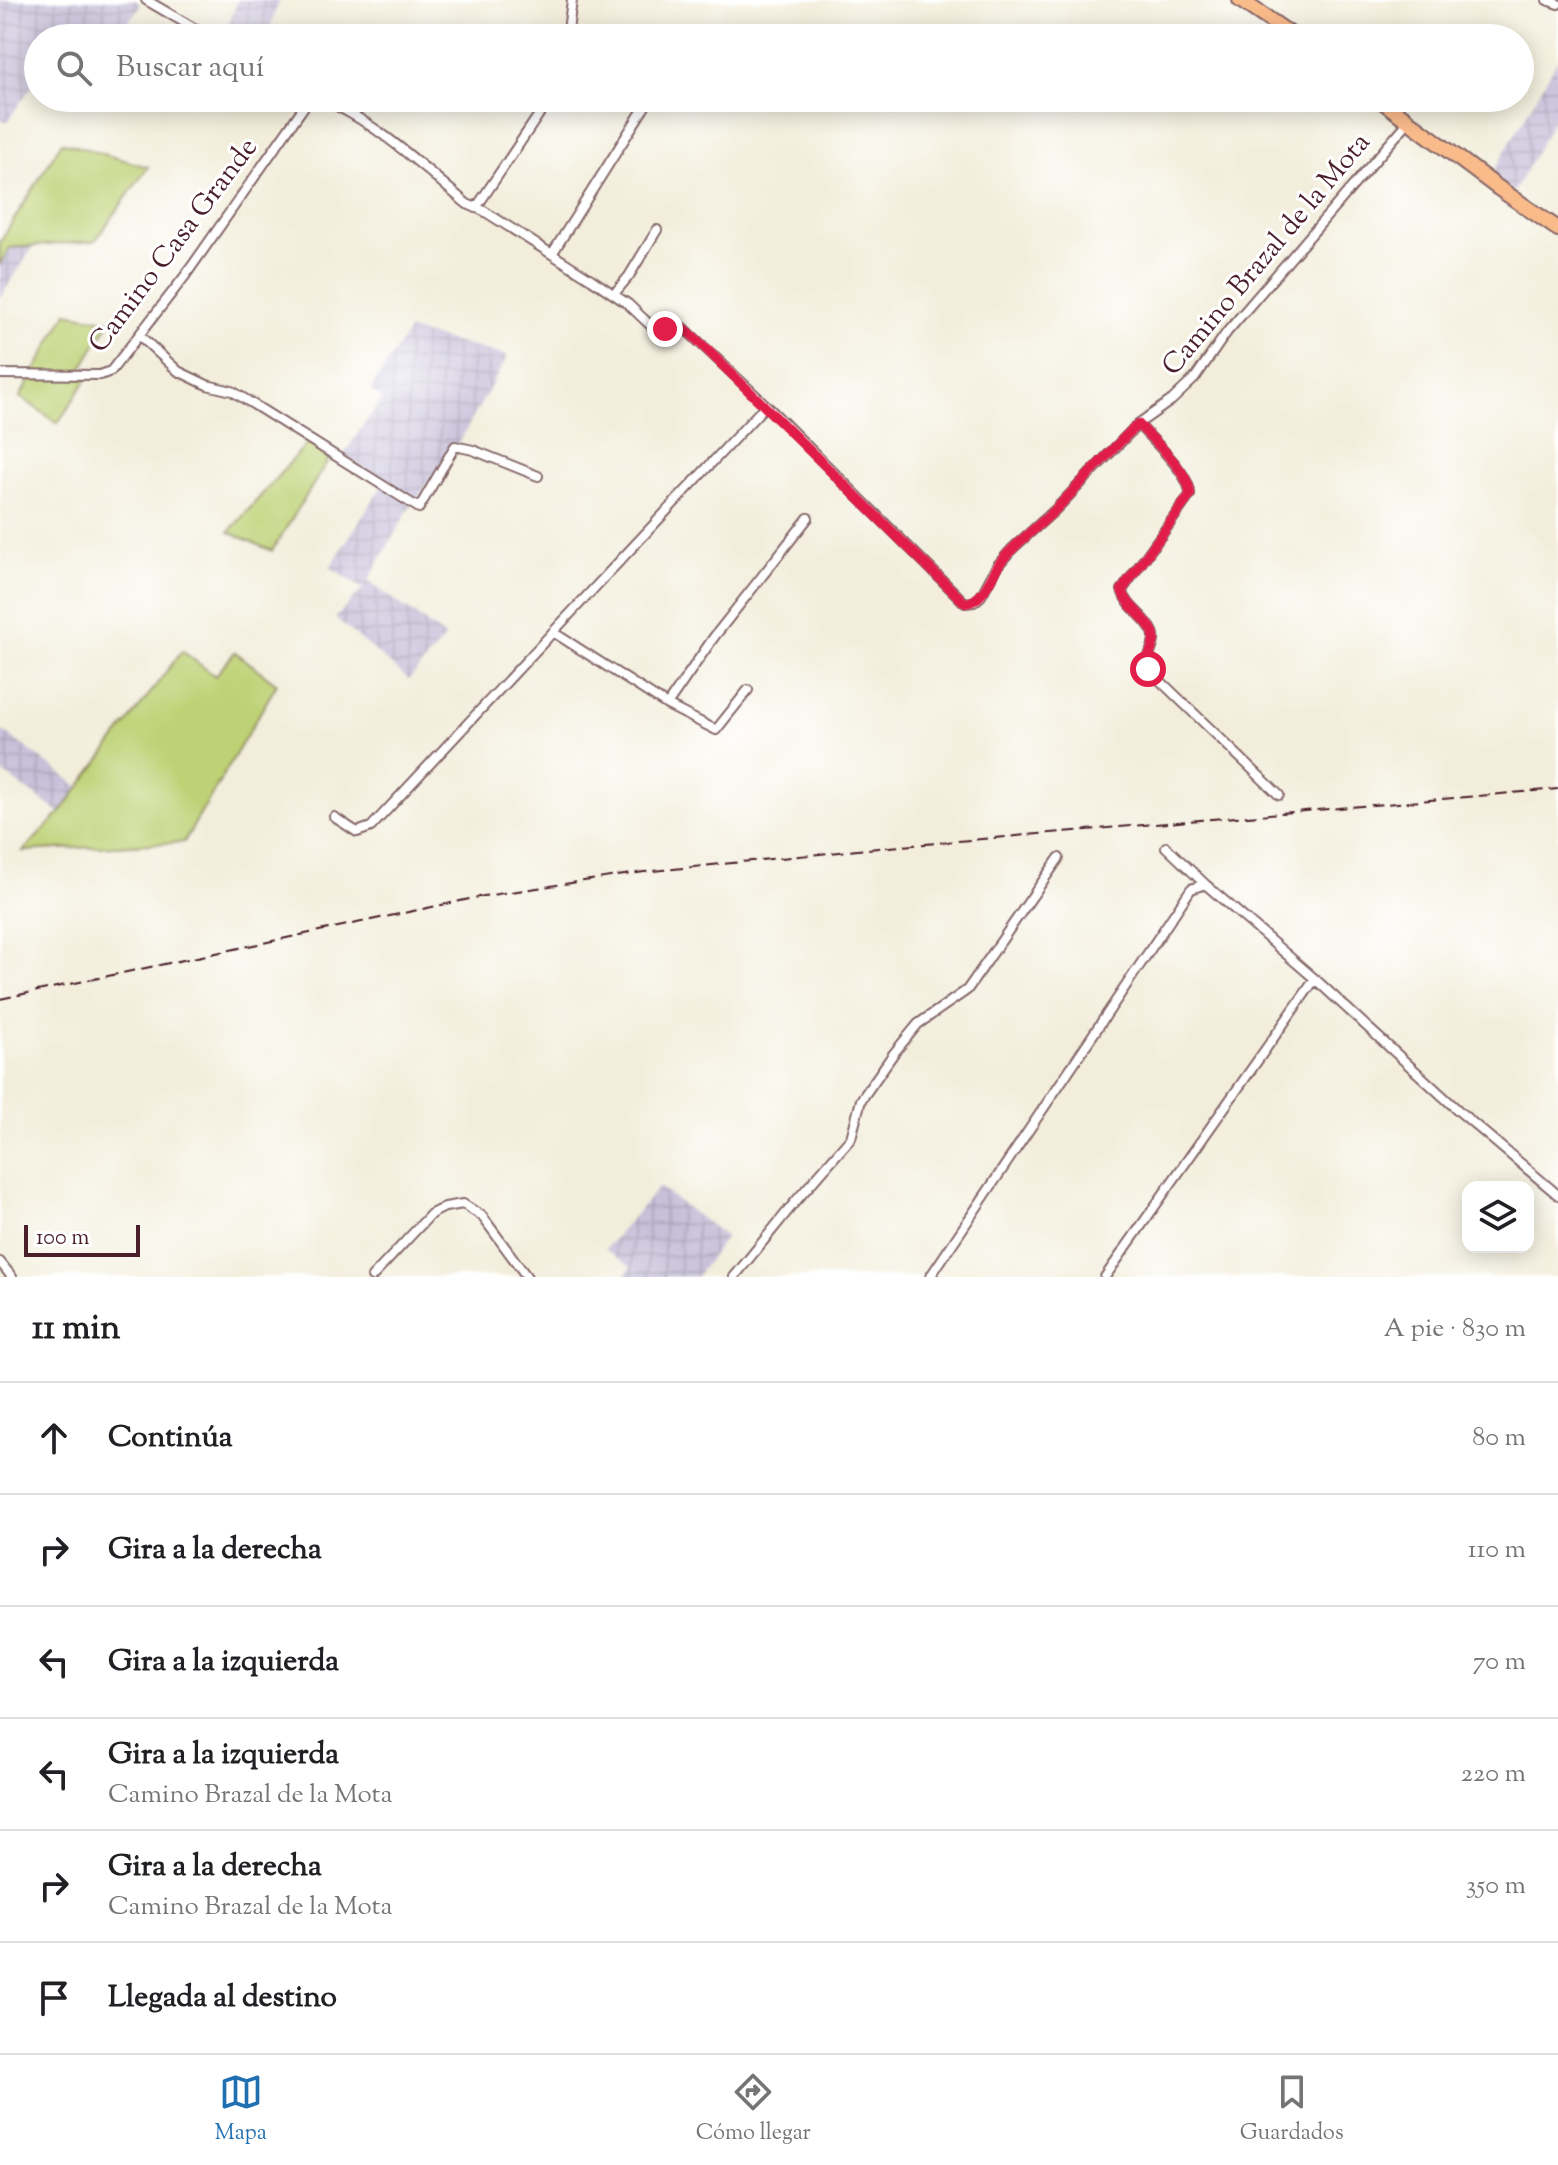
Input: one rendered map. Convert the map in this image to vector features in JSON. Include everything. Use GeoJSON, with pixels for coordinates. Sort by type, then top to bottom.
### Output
{"type":"FeatureCollection","features":[{"type":"Feature","properties":{"kind":"main road"},"geometry":{"type":"LineString","coordinates":[[1240,0],[1275,24]]}},
{"type":"Feature","properties":{"kind":"main road"},"geometry":{"type":"LineString","coordinates":[[1397,112],[1558,229]]}},
{"type":"Feature","properties":{"kind":"street"},"geometry":{"type":"LineString","coordinates":[[146,0],[187,24]]}},
{"type":"Feature","properties":{"kind":"street"},"geometry":{"type":"LineString","coordinates":[[569,24],[572,0]]}},
{"type":"Feature","properties":{"kind":"street"},"geometry":{"type":"LineString","coordinates":[[1547,0],[1558,4]]}},
{"type":"Feature","properties":{"kind":"street","name":"Camino Casa Grande"},"geometry":{"type":"LineString","coordinates":[[0,374],[100,375],[111,371],[233,210],[300,112]]}},
{"type":"Feature","properties":{"kind":"street","name":"Camino Brazal de la Mota"},"geometry":{"type":"LineString","coordinates":[[346,112],[375,130],[467,204],[614,294],[649,324],[665,329],[684,328],[965,603],[974,602],[981,596],[997,566],[1012,549],[1055,510],[1138,424],[1172,400],[1195,378],[1227,332],[1409,121]]}},
{"type":"Feature","properties":{"kind":"street"},"geometry":{"type":"LineString","coordinates":[[476,208],[541,112]]}},
{"type":"Feature","properties":{"kind":"street"},"geometry":{"type":"LineString","coordinates":[[552,254],[641,112]]}},
{"type":"Feature","properties":{"kind":"street"},"geometry":{"type":"LineString","coordinates":[[614,294],[629,276],[657,230]]}},
{"type":"Feature","properties":{"kind":"street"},"geometry":{"type":"LineString","coordinates":[[139,335],[178,371],[207,385],[232,391],[419,508],[455,446],[538,476]]}},
{"type":"Feature","properties":{"kind":"street"},"geometry":{"type":"LineString","coordinates":[[334,817],[357,832],[371,827],[766,405]]}},
{"type":"Feature","properties":{"kind":"street"},"geometry":{"type":"LineString","coordinates":[[1138,424],[1191,486],[1190,495],[1122,590],[1125,599],[1153,631],[1155,641],[1146,659],[1148,669],[1279,795]]}},
{"type":"Feature","properties":{"kind":"street"},"geometry":{"type":"LineString","coordinates":[[667,705],[714,637],[808,518]]}},
{"type":"Feature","properties":{"kind":"street"},"geometry":{"type":"LineString","coordinates":[[553,632],[667,705],[716,730],[748,690]]}},
{"type":"Feature","properties":{"kind":"street"},"geometry":{"type":"LineString","coordinates":[[1166,847],[1460,1112],[1558,1195]]}},
{"type":"Feature","properties":{"kind":"street"},"geometry":{"type":"LineString","coordinates":[[734,1277],[851,1138],[861,1100],[894,1053],[918,1024],[967,990],[1059,858]]}},
{"type":"Feature","properties":{"kind":"street"},"geometry":{"type":"LineString","coordinates":[[930,1277],[1191,889],[1205,884]]}},
{"type":"Feature","properties":{"kind":"street"},"geometry":{"type":"LineString","coordinates":[[1105,1277],[1315,979]]}},
{"type":"Feature","properties":{"kind":"street"},"geometry":{"type":"LineString","coordinates":[[372,1277],[431,1214],[445,1207],[463,1204],[482,1216],[527,1277]]}},
{"type":"Feature","properties":{"kind":"street"},"geometry":{"type":"LineString","coordinates":[[0,1262],[12,1277]]}},
{"type":"Feature","properties":{"kind":"shaded area"},"geometry":{"type":"Polygon","coordinates":[[[0,0],[135,0],[141,5],[127,24],[24,24],[24,97],[7,122],[0,120],[0,0]]]}},
{"type":"Feature","properties":{"kind":"shaded area"},"geometry":{"type":"Polygon","coordinates":[[[238,0],[279,0],[271,24],[229,24],[238,0]]]}},
{"type":"Feature","properties":{"kind":"shaded area"},"geometry":{"type":"Polygon","coordinates":[[[1558,59],[1558,111],[1514,192],[1491,176],[1528,112],[1534,112],[1534,101],[1558,59]]]}},
{"type":"Feature","properties":{"kind":"shaded area"},"geometry":{"type":"Polygon","coordinates":[[[34,246],[0,298],[0,264],[10,248],[34,246]]]}},
{"type":"Feature","properties":{"kind":"shaded area"},"geometry":{"type":"Polygon","coordinates":[[[409,330],[508,356],[461,439],[407,512],[368,581],[446,637],[409,680],[335,618],[363,589],[330,567],[385,481],[343,455],[382,399],[370,390],[409,330]]]}},
{"type":"Feature","properties":{"kind":"shaded area"},"geometry":{"type":"Polygon","coordinates":[[[3,731],[80,787],[60,813],[0,771],[0,734],[3,731]]]}},
{"type":"Feature","properties":{"kind":"shaded area"},"geometry":{"type":"Polygon","coordinates":[[[659,1187],[726,1237],[696,1277],[624,1277],[631,1267],[605,1249],[659,1187]]]}},
{"type":"Feature","properties":{"kind":"green space"},"geometry":{"type":"Polygon","coordinates":[[[62,142],[148,167],[95,241],[10,248],[0,264],[0,242],[62,142]]]}},
{"type":"Feature","properties":{"kind":"green space"},"geometry":{"type":"Polygon","coordinates":[[[67,313],[110,321],[82,368],[87,379],[58,423],[20,397],[67,313]]]}},
{"type":"Feature","properties":{"kind":"green space"},"geometry":{"type":"Polygon","coordinates":[[[308,442],[329,459],[272,551],[229,532],[308,442]]]}},
{"type":"Feature","properties":{"kind":"green space"},"geometry":{"type":"Polygon","coordinates":[[[182,651],[215,676],[235,652],[277,684],[184,842],[23,851],[60,813],[182,651]]]}},
{"type":"Feature","properties":{"kind":"railway"},"geometry":{"type":"LineString","coordinates":[[0,999],[484,896],[644,872],[878,848],[1558,789]]}},
{"type":"Feature","properties":{"kind":"route"},"geometry":{"type":"LineString","coordinates":[[665,329],[684,328],[693,336],[965,603],[974,602],[981,596],[997,566],[1012,549],[1055,510],[1138,424],[1191,486],[1190,495],[1122,590],[1125,599],[1153,631],[1155,641],[1146,659],[1148,669]]}}]}
